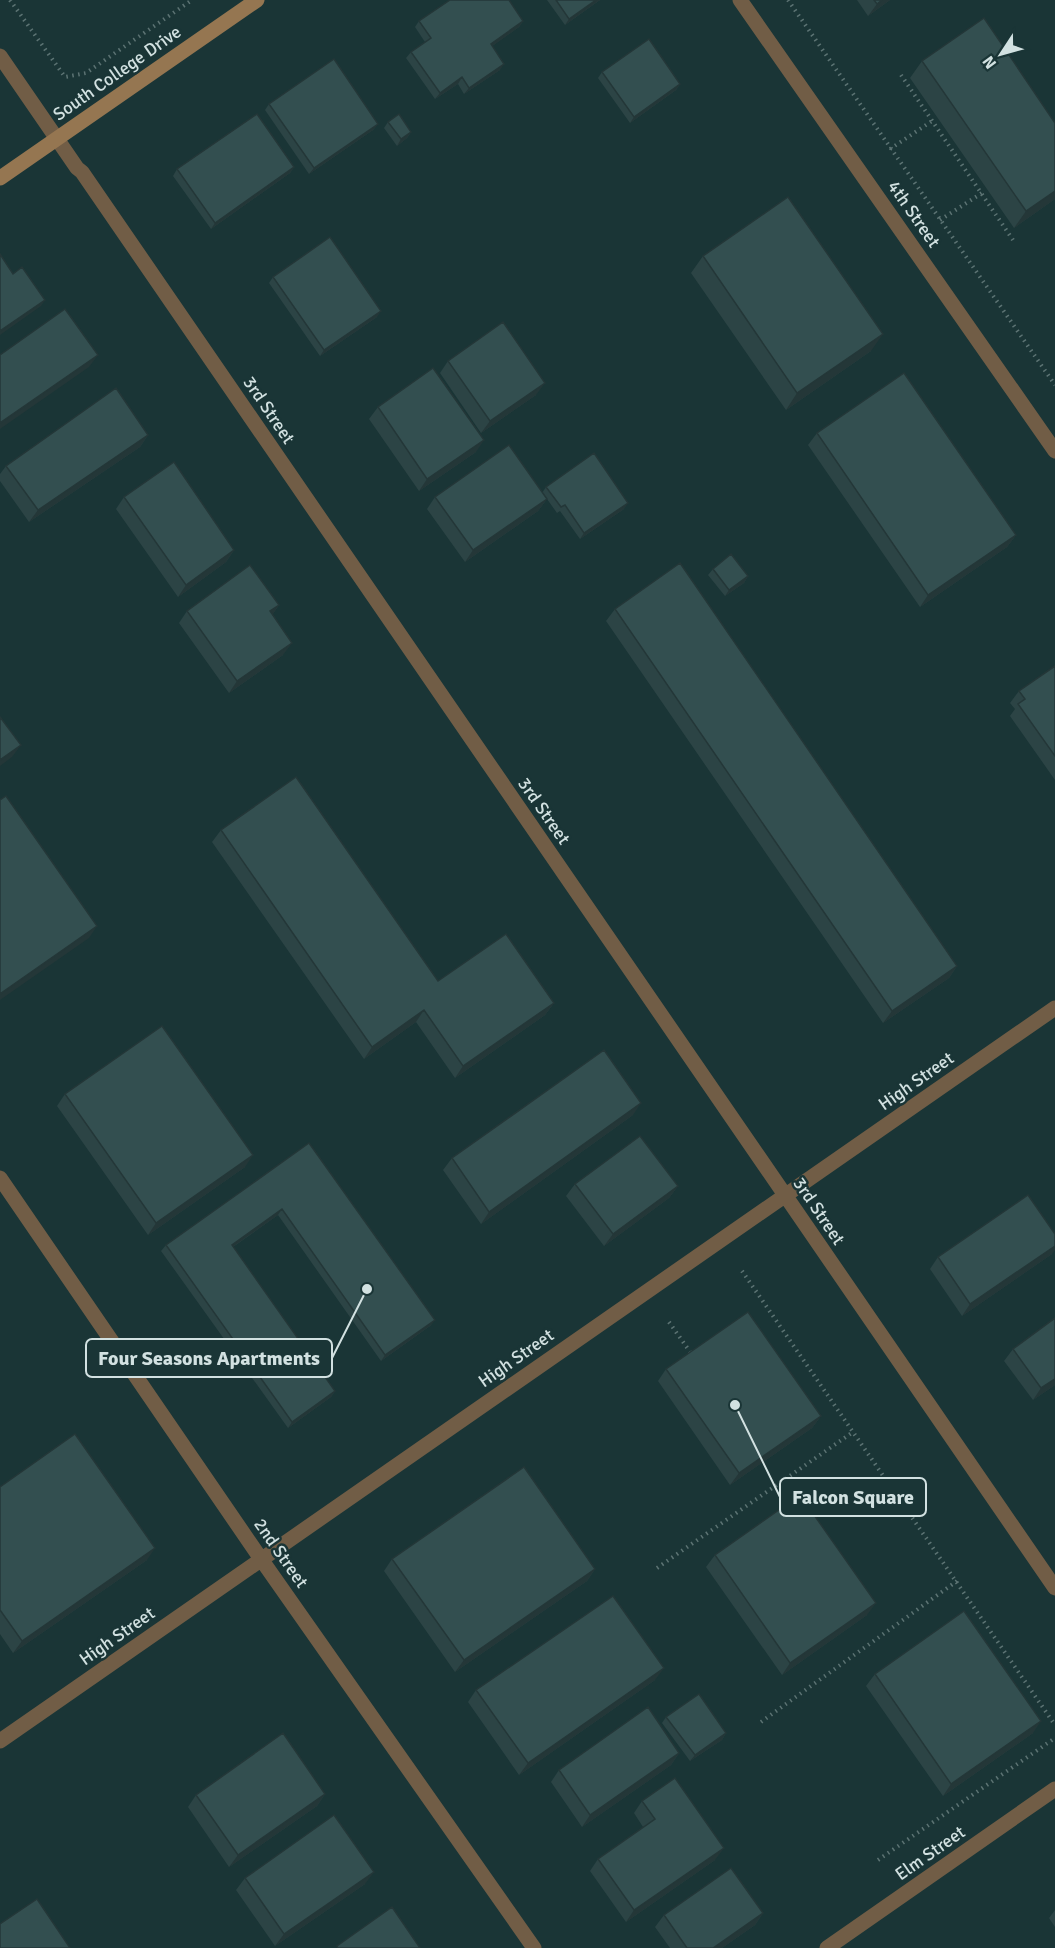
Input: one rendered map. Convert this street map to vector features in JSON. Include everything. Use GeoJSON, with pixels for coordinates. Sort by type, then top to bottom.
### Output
{"type":"FeatureCollection","features":[{"type":"Feature","properties":{"kind":"street","name":"South College Drive"},"geometry":{"type":"LineString","coordinates":[[0,178],[257,0]]}},
{"type":"Feature","properties":{"kind":"street","name":"4th Street"},"geometry":{"type":"LineString","coordinates":[[740,0],[1055,451]]}},
{"type":"Feature","properties":{"kind":"street","name":"3rd Street"},"geometry":{"type":"LineString","coordinates":[[0,56],[1055,1588]]}},
{"type":"Feature","properties":{"kind":"street","name":"High Street"},"geometry":{"type":"LineString","coordinates":[[0,1741],[1055,1008]]}},
{"type":"Feature","properties":{"kind":"street","name":"2nd Street"},"geometry":{"type":"LineString","coordinates":[[0,1178],[261,1559],[534,1948]]}},
{"type":"Feature","properties":{"kind":"street","name":"Elm Street"},"geometry":{"type":"LineString","coordinates":[[827,1948],[1055,1790]]}},
{"type":"Feature","properties":{"kind":"path"},"geometry":{"type":"LineString","coordinates":[[10,0],[65,77],[86,73],[192,0]]}},
{"type":"Feature","properties":{"kind":"path"},"geometry":{"type":"LineString","coordinates":[[788,0],[1055,385]]}},
{"type":"Feature","properties":{"kind":"path"},"geometry":{"type":"LineString","coordinates":[[901,75],[1013,240]]}},
{"type":"Feature","properties":{"kind":"path"},"geometry":{"type":"LineString","coordinates":[[890,149],[932,121]]}},
{"type":"Feature","properties":{"kind":"path"},"geometry":{"type":"LineString","coordinates":[[940,220],[982,194]]}},
{"type":"Feature","properties":{"kind":"path"},"geometry":{"type":"LineString","coordinates":[[742,1271],[1055,1725]]}},
{"type":"Feature","properties":{"kind":"path"},"geometry":{"type":"LineString","coordinates":[[669,1322],[693,1356]]}},
{"type":"Feature","properties":{"kind":"path"},"geometry":{"type":"LineString","coordinates":[[657,1568],[853,1432]]}},
{"type":"Feature","properties":{"kind":"path"},"geometry":{"type":"LineString","coordinates":[[761,1722],[957,1581]]}},
{"type":"Feature","properties":{"kind":"path"},"geometry":{"type":"LineString","coordinates":[[878,1860],[1055,1738]]}},
{"type":"Feature","properties":{"kind":"building"},"geometry":{"type":"Polygon","coordinates":[[[450,0],[509,0],[523,21],[491,44],[504,64],[469,88],[462,77],[440,93],[411,52],[431,38],[419,21],[450,0]]]}},
{"type":"Feature","properties":{"kind":"building"},"geometry":{"type":"Polygon","coordinates":[[[556,0],[596,0],[569,19],[556,0]]]}},
{"type":"Feature","properties":{"kind":"building"},"geometry":{"type":"Polygon","coordinates":[[[984,18],[1055,123],[1055,191],[1026,211],[922,61],[984,18]]]}},
{"type":"Feature","properties":{"kind":"building"},"geometry":{"type":"Polygon","coordinates":[[[649,39],[680,84],[634,117],[602,72],[649,39]]]}},
{"type":"Feature","properties":{"kind":"building"},"geometry":{"type":"Polygon","coordinates":[[[334,59],[378,124],[314,168],[269,104],[334,59]]]}},
{"type":"Feature","properties":{"kind":"building"},"geometry":{"type":"Polygon","coordinates":[[[257,114],[294,167],[215,223],[177,169],[257,114]]]}},
{"type":"Feature","properties":{"kind":"building"},"geometry":{"type":"Polygon","coordinates":[[[399,114],[411,132],[401,139],[388,122],[399,114]]]}},
{"type":"Feature","properties":{"kind":"building"},"geometry":{"type":"Polygon","coordinates":[[[788,197],[883,334],[797,393],[703,256],[788,197]]]}},
{"type":"Feature","properties":{"kind":"building"},"geometry":{"type":"Polygon","coordinates":[[[330,237],[381,311],[324,350],[273,277],[330,237]]]}},
{"type":"Feature","properties":{"kind":"building"},"geometry":{"type":"Polygon","coordinates":[[[0,254],[13,274],[22,267],[45,300],[0,331],[0,254]]]}},
{"type":"Feature","properties":{"kind":"building"},"geometry":{"type":"Polygon","coordinates":[[[65,309],[98,355],[0,423],[0,355],[65,309]]]}},
{"type":"Feature","properties":{"kind":"building"},"geometry":{"type":"Polygon","coordinates":[[[503,322],[545,383],[490,421],[448,361],[503,322]]]}},
{"type":"Feature","properties":{"kind":"building"},"geometry":{"type":"Polygon","coordinates":[[[433,368],[484,440],[427,479],[378,407],[433,368]]]}},
{"type":"Feature","properties":{"kind":"building"},"geometry":{"type":"Polygon","coordinates":[[[904,373],[1016,535],[928,595],[817,433],[904,373]]]}},
{"type":"Feature","properties":{"kind":"building"},"geometry":{"type":"Polygon","coordinates":[[[116,388],[148,435],[38,510],[6,466],[116,388]]]}},
{"type":"Feature","properties":{"kind":"building"},"geometry":{"type":"Polygon","coordinates":[[[509,445],[547,499],[473,550],[435,497],[509,445]]]}},
{"type":"Feature","properties":{"kind":"building"},"geometry":{"type":"Polygon","coordinates":[[[594,453],[628,503],[584,533],[565,505],[561,507],[546,487],[594,453]]]}},
{"type":"Feature","properties":{"kind":"building"},"geometry":{"type":"Polygon","coordinates":[[[174,462],[234,550],[186,585],[124,497],[174,462]]]}},
{"type":"Feature","properties":{"kind":"building"},"geometry":{"type":"Polygon","coordinates":[[[731,554],[748,576],[729,590],[713,569],[731,554]]]}},
{"type":"Feature","properties":{"kind":"building"},"geometry":{"type":"Polygon","coordinates":[[[680,563],[957,966],[892,1011],[615,609],[680,563]]]}},
{"type":"Feature","properties":{"kind":"building"},"geometry":{"type":"Polygon","coordinates":[[[250,565],[279,605],[270,611],[292,643],[237,681],[187,611],[250,565]]]}},
{"type":"Feature","properties":{"kind":"building"},"geometry":{"type":"Polygon","coordinates":[[[1055,666],[1055,756],[1018,704],[1025,699],[1019,691],[1055,666]]]}},
{"type":"Feature","properties":{"kind":"building"},"geometry":{"type":"Polygon","coordinates":[[[0,717],[21,745],[0,760],[0,717]]]}},
{"type":"Feature","properties":{"kind":"building"},"geometry":{"type":"Polygon","coordinates":[[[296,777],[438,981],[506,934],[554,1003],[463,1066],[424,1010],[372,1047],[221,830],[296,777]]]}},
{"type":"Feature","properties":{"kind":"building"},"geometry":{"type":"Polygon","coordinates":[[[6,796],[97,926],[0,994],[0,800],[6,796]]]}},
{"type":"Feature","properties":{"kind":"building"},"geometry":{"type":"Polygon","coordinates":[[[162,1026],[253,1155],[156,1223],[65,1094],[162,1026]]]}},
{"type":"Feature","properties":{"kind":"building"},"geometry":{"type":"Polygon","coordinates":[[[604,1050],[641,1103],[489,1212],[452,1158],[604,1050]]]}},
{"type":"Feature","properties":{"kind":"building"},"geometry":{"type":"Polygon","coordinates":[[[640,1136],[678,1186],[613,1234],[575,1184],[640,1136]]]}},
{"type":"Feature","properties":{"kind":"building"},"geometry":{"type":"Polygon","coordinates":[[[309,1143],[435,1320],[385,1355],[282,1209],[232,1245],[335,1391],[292,1422],[166,1245],[309,1143]]]}},
{"type":"Feature","properties":{"kind":"building"},"geometry":{"type":"Polygon","coordinates":[[[1028,1195],[1055,1234],[1055,1246],[970,1304],[938,1257],[1028,1195]]]}},
{"type":"Feature","properties":{"kind":"building"},"geometry":{"type":"Polygon","coordinates":[[[748,1312],[821,1416],[739,1473],[666,1369],[748,1312]]]}},
{"type":"Feature","properties":{"kind":"building"},"geometry":{"type":"Polygon","coordinates":[[[1055,1318],[1055,1379],[1041,1388],[1013,1349],[1055,1318]]]}},
{"type":"Feature","properties":{"kind":"building"},"geometry":{"type":"Polygon","coordinates":[[[75,1434],[155,1548],[22,1641],[0,1610],[0,1487],[75,1434]]]}},
{"type":"Feature","properties":{"kind":"building"},"geometry":{"type":"Polygon","coordinates":[[[524,1467],[595,1569],[464,1660],[392,1559],[524,1467]]]}},
{"type":"Feature","properties":{"kind":"building"},"geometry":{"type":"Polygon","coordinates":[[[800,1495],[876,1603],[790,1663],[715,1555],[800,1495]]]}},
{"type":"Feature","properties":{"kind":"building"},"geometry":{"type":"Polygon","coordinates":[[[613,1596],[664,1668],[528,1763],[476,1690],[613,1596]]]}},
{"type":"Feature","properties":{"kind":"building"},"geometry":{"type":"Polygon","coordinates":[[[964,1611],[1041,1721],[951,1784],[875,1674],[964,1611]]]}},
{"type":"Feature","properties":{"kind":"building"},"geometry":{"type":"Polygon","coordinates":[[[699,1694],[726,1733],[695,1755],[666,1717],[699,1694]]]}},
{"type":"Feature","properties":{"kind":"building"},"geometry":{"type":"Polygon","coordinates":[[[648,1707],[679,1753],[590,1815],[559,1770],[648,1707]]]}},
{"type":"Feature","properties":{"kind":"building"},"geometry":{"type":"Polygon","coordinates":[[[283,1733],[325,1794],[238,1855],[196,1795],[283,1733]]]}},
{"type":"Feature","properties":{"kind":"building"},"geometry":{"type":"Polygon","coordinates":[[[675,1778],[724,1848],[634,1910],[598,1859],[655,1819],[642,1801],[675,1778]]]}},
{"type":"Feature","properties":{"kind":"building"},"geometry":{"type":"Polygon","coordinates":[[[334,1815],[374,1872],[284,1934],[245,1878],[334,1815]]]}},
{"type":"Feature","properties":{"kind":"building"},"geometry":{"type":"Polygon","coordinates":[[[731,1868],[763,1913],[713,1948],[687,1948],[664,1915],[731,1868]]]}},
{"type":"Feature","properties":{"kind":"building"},"geometry":{"type":"Polygon","coordinates":[[[37,1899],[70,1948],[0,1948],[0,1924],[37,1899]]]}},
{"type":"Feature","properties":{"kind":"building"},"geometry":{"type":"Polygon","coordinates":[[[392,1907],[420,1948],[338,1948],[337,1946],[392,1907]]]}},
{"type":"Feature","properties":{"kind":"place","name":"Four Seasons Apartments"},"geometry":{"type":"Point","coordinates":[367,1289]}},
{"type":"Feature","properties":{"kind":"place","name":"Falcon Square"},"geometry":{"type":"Point","coordinates":[735,1405]}}]}
